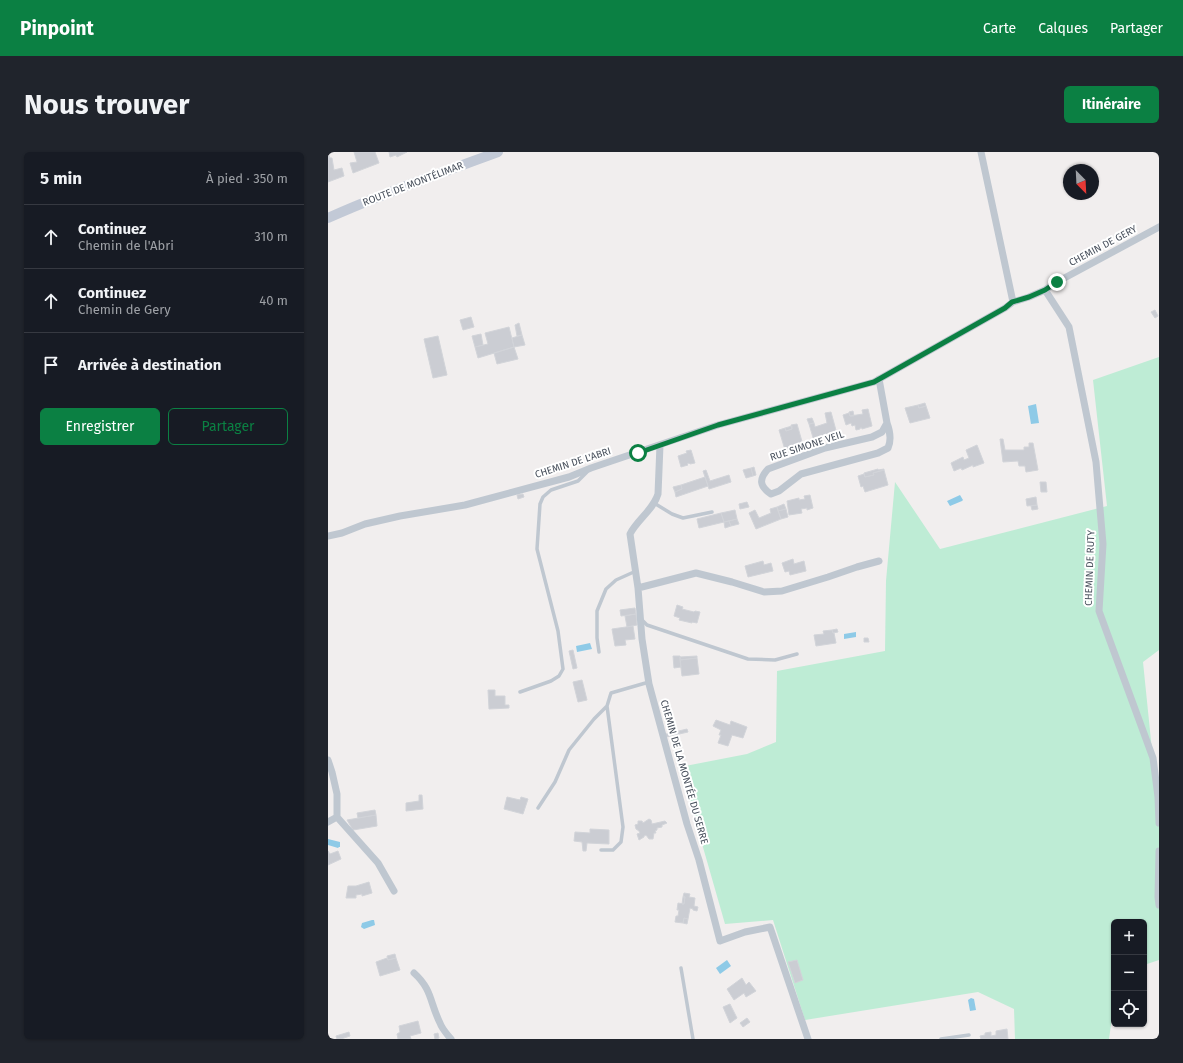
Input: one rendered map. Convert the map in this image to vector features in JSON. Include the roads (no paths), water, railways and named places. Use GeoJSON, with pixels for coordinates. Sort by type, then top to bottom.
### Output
{"type":"FeatureCollection","features":[{"type":"Feature","properties":{"kind":"main road","name":"ROUTE DE MONTÉLIMAR"},"geometry":{"type":"LineString","coordinates":[[328,218],[394,190],[498,152]]}},
{"type":"Feature","properties":{"kind":"street"},"geometry":{"type":"LineString","coordinates":[[981,152],[1012,302]]}},
{"type":"Feature","properties":{"kind":"street","name":"CHEMIN DE GERY"},"geometry":{"type":"LineString","coordinates":[[1012,302],[1045,290],[1159,227]]}},
{"type":"Feature","properties":{"kind":"street","name":"CHEMIN DE RUTY"},"geometry":{"type":"LineString","coordinates":[[1045,290],[1069,327],[1096,462],[1103,544],[1098,611],[1154,758],[1159,822]]}},
{"type":"Feature","properties":{"kind":"street","name":"CHEMIN DE L'ABRI"},"geometry":{"type":"LineString","coordinates":[[328,536],[342,533],[365,524],[465,505],[569,477],[591,468],[718,425],[874,382],[1005,308],[1012,302]]}},
{"type":"Feature","properties":{"kind":"street","name":"RUE SIMONE VEIL"},"geometry":{"type":"LineString","coordinates":[[879,379],[891,442],[888,448],[878,453],[801,474],[779,491],[771,494],[761,485],[762,475],[768,469],[825,448],[872,437],[882,432],[887,423]]}},
{"type":"Feature","properties":{"kind":"street","name":"CHEMIN DE LA MONTÉE DU SERRE"},"geometry":{"type":"LineString","coordinates":[[660,445],[658,494],[656,501],[634,526],[630,534],[636,570],[642,639],[649,682],[687,824],[700,860],[720,941],[745,932],[770,927],[808,1039]]}},
{"type":"Feature","properties":{"kind":"street"},"geometry":{"type":"LineString","coordinates":[[638,588],[696,574],[732,582],[764,592],[782,591],[879,561]]}},
{"type":"Feature","properties":{"kind":"street"},"geometry":{"type":"LineString","coordinates":[[328,760],[337,794],[337,818],[378,863],[394,891]]}},
{"type":"Feature","properties":{"kind":"street"},"geometry":{"type":"LineString","coordinates":[[328,822],[337,818]]}},
{"type":"Feature","properties":{"kind":"street"},"geometry":{"type":"LineString","coordinates":[[1159,851],[1159,905]]}},
{"type":"Feature","properties":{"kind":"street"},"geometry":{"type":"LineString","coordinates":[[414,973],[422,980],[427,988],[439,1023],[451,1039]]}},
{"type":"Feature","properties":{"kind":"lane"},"geometry":{"type":"LineString","coordinates":[[520,692],[551,681],[559,676],[563,669],[558,631],[537,549],[540,504],[543,497],[551,490],[578,481],[591,468]]}},
{"type":"Feature","properties":{"kind":"lane"},"geometry":{"type":"LineString","coordinates":[[654,503],[672,514],[683,518],[712,512]]}},
{"type":"Feature","properties":{"kind":"lane"},"geometry":{"type":"LineString","coordinates":[[599,652],[597,638],[597,611],[606,589],[616,580],[636,570]]}},
{"type":"Feature","properties":{"kind":"lane"},"geometry":{"type":"LineString","coordinates":[[641,618],[647,625],[748,659],[775,660],[797,654]]}},
{"type":"Feature","properties":{"kind":"lane"},"geometry":{"type":"LineString","coordinates":[[538,808],[554,782],[569,750],[594,719],[607,706],[612,693],[649,682]]}},
{"type":"Feature","properties":{"kind":"lane"},"geometry":{"type":"LineString","coordinates":[[601,850],[613,850],[621,842],[623,826],[607,706]]}},
{"type":"Feature","properties":{"kind":"lane"},"geometry":{"type":"LineString","coordinates":[[682,968],[694,1039]]}},
{"type":"Feature","properties":{"kind":"lane"},"geometry":{"type":"LineString","coordinates":[[941,1039],[969,1035]]}},
{"type":"Feature","properties":{"kind":"water"},"geometry":{"type":"Polygon","coordinates":[[[1036,404],[1039,423],[1031,424],[1028,406],[1036,404]]]}},
{"type":"Feature","properties":{"kind":"water"},"geometry":{"type":"Polygon","coordinates":[[[960,495],[963,500],[950,506],[947,501],[960,495]]]}},
{"type":"Feature","properties":{"kind":"water"},"geometry":{"type":"Polygon","coordinates":[[[856,632],[856,637],[844,639],[844,634],[856,632]]]}},
{"type":"Feature","properties":{"kind":"water"},"geometry":{"type":"Polygon","coordinates":[[[590,643],[592,649],[577,652],[576,646],[590,643]]]}},
{"type":"Feature","properties":{"kind":"water"},"geometry":{"type":"Polygon","coordinates":[[[328,839],[340,842],[340,847],[338,848],[328,845],[328,839]]]}},
{"type":"Feature","properties":{"kind":"water"},"geometry":{"type":"Polygon","coordinates":[[[374,920],[375,925],[364,929],[361,927],[362,923],[374,920]]]}},
{"type":"Feature","properties":{"kind":"water"},"geometry":{"type":"Polygon","coordinates":[[[727,960],[731,966],[720,974],[716,968],[727,960]]]}},
{"type":"Feature","properties":{"kind":"water"},"geometry":{"type":"Polygon","coordinates":[[[971,998],[974,999],[976,1010],[970,1011],[968,1000],[971,998]]]}}]}
